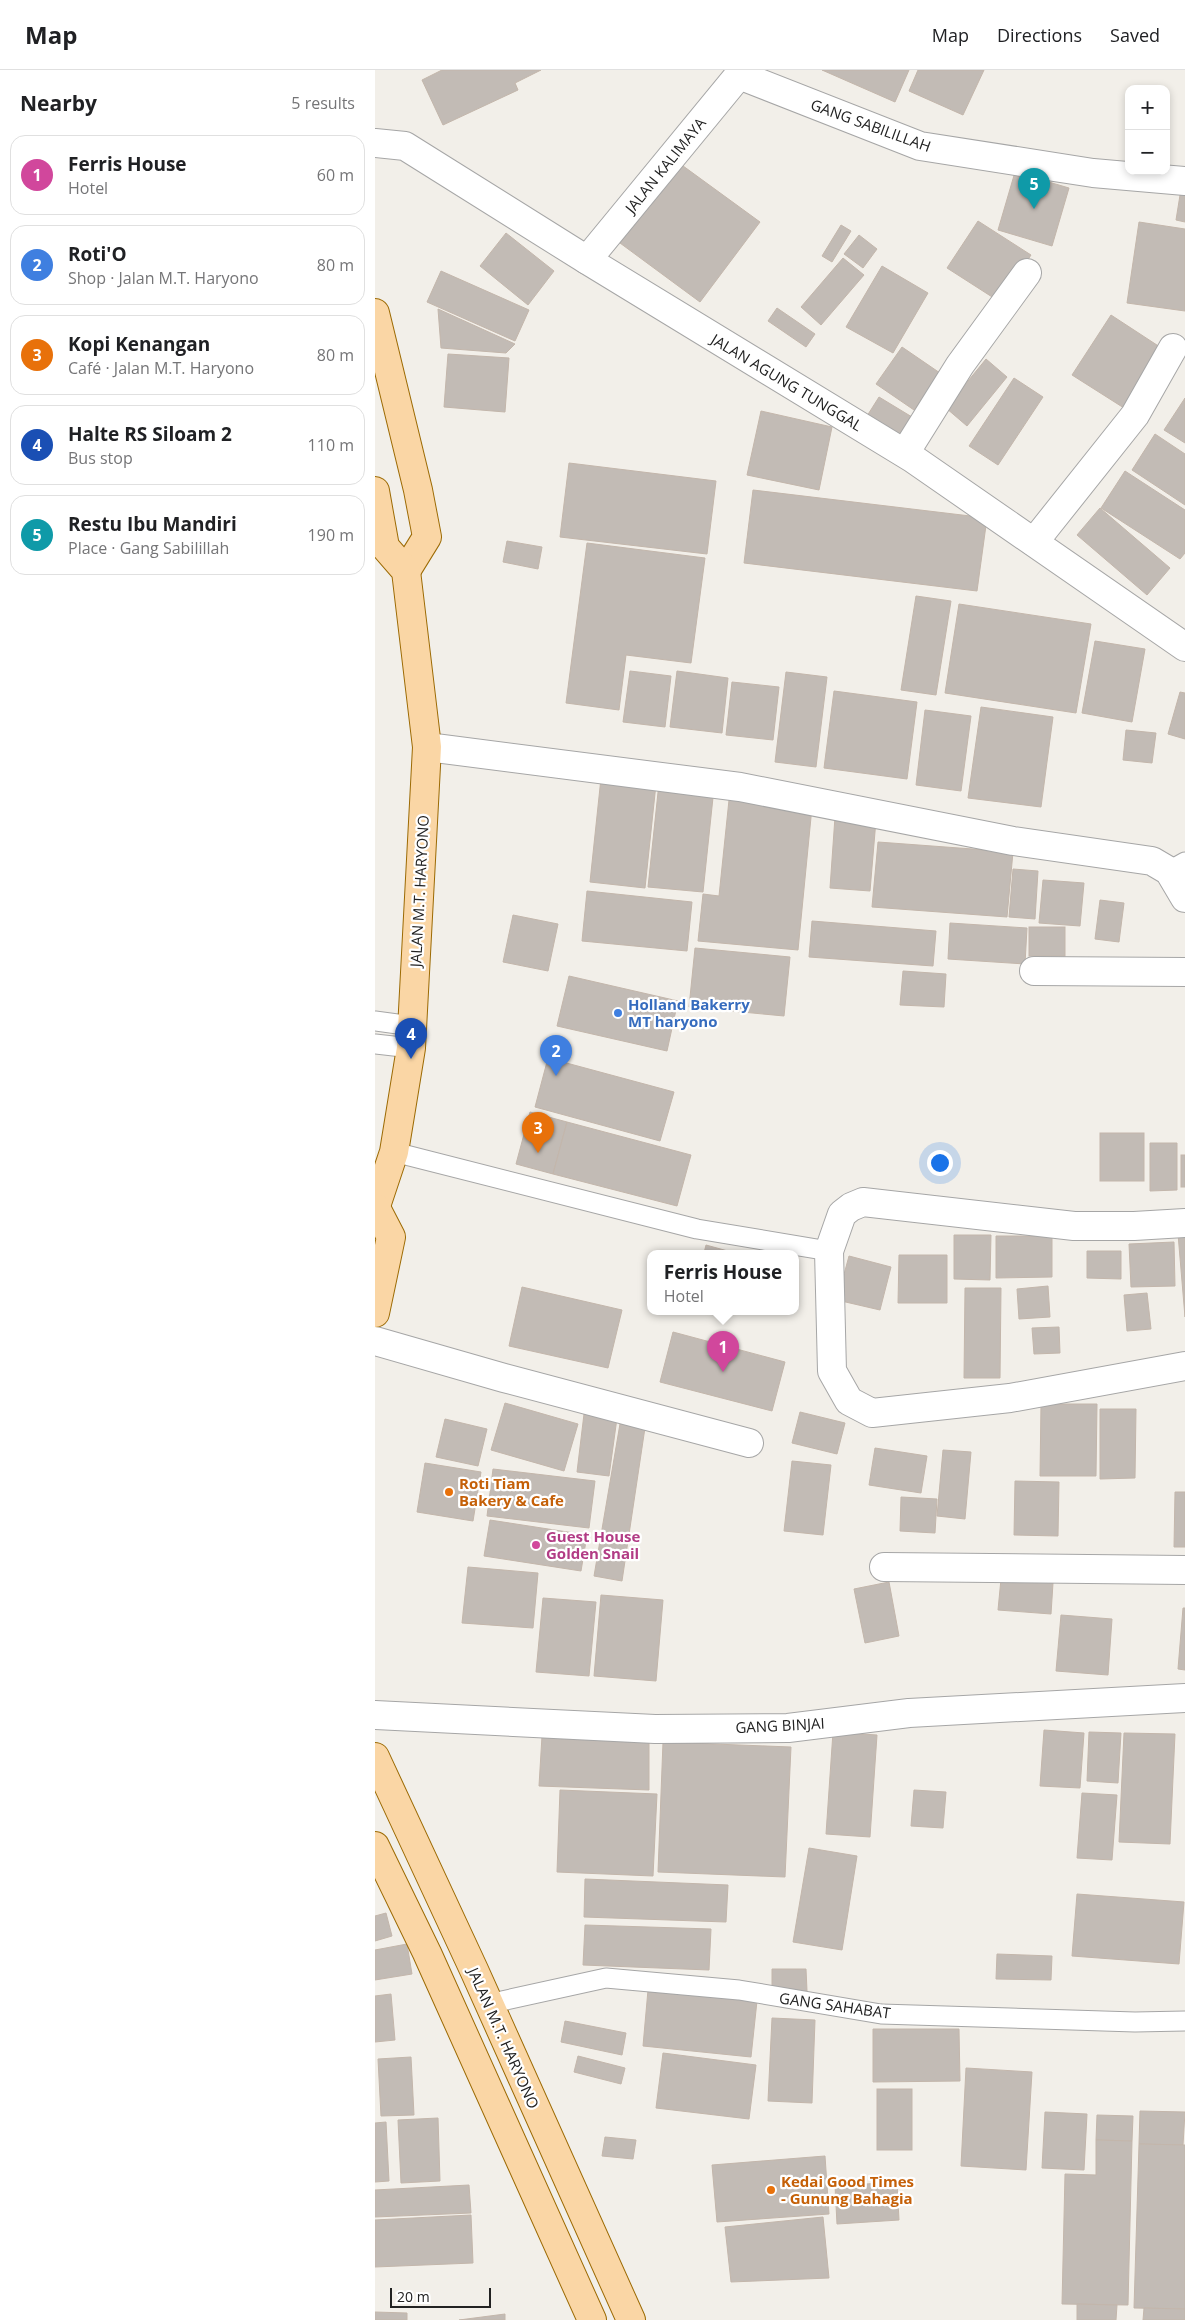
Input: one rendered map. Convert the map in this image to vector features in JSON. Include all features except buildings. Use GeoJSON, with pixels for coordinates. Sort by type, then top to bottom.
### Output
{"type":"FeatureCollection","features":[{"type":"Feature","properties":{"kind":"main road"},"geometry":{"type":"LineString","coordinates":[[375,313],[418,490],[427,537],[406,571],[385,547],[375,491]]}},
{"type":"Feature","properties":{"kind":"main road","name":"JALAN M.T. HARYONO"},"geometry":{"type":"LineString","coordinates":[[375,1313],[391,1237],[375,1209],[394,1152],[411,1037],[427,747],[406,571]]}},
{"type":"Feature","properties":{"kind":"main road","name":"JALAN M.T. HARYONO"},"geometry":{"type":"LineString","coordinates":[[375,1757],[631,2320]]}},
{"type":"Feature","properties":{"kind":"main road"},"geometry":{"type":"LineString","coordinates":[[375,1846],[427,1953],[592,2320]]}},
{"type":"Feature","properties":{"kind":"street","name":"GANG SABILILLAH"},"geometry":{"type":"LineString","coordinates":[[741,73],[920,146],[1093,173],[1185,181]]}},
{"type":"Feature","properties":{"kind":"street","name":"JALAN KALIMAYA"},"geometry":{"type":"LineString","coordinates":[[587,260],[741,73]]}},
{"type":"Feature","properties":{"kind":"street","name":"JALAN AGUNG TUNGGAL"},"geometry":{"type":"LineString","coordinates":[[375,142],[405,146],[587,260],[905,454],[1185,647]]}},
{"type":"Feature","properties":{"kind":"street"},"geometry":{"type":"LineString","coordinates":[[905,454],[960,365],[1027,273]]}},
{"type":"Feature","properties":{"kind":"street"},"geometry":{"type":"LineString","coordinates":[[1034,542],[1135,415],[1173,348]]}},
{"type":"Feature","properties":{"kind":"street"},"geometry":{"type":"LineString","coordinates":[[427,747],[740,786],[1013,841],[1152,861],[1177,866],[1185,898]]}},
{"type":"Feature","properties":{"kind":"street"},"geometry":{"type":"LineString","coordinates":[[1034,971],[1185,972]]}},
{"type":"Feature","properties":{"kind":"street"},"geometry":{"type":"LineString","coordinates":[[1185,1223],[1134,1226],[1074,1226],[863,1202],[851,1207],[842,1214],[829,1252],[832,1371],[849,1401],[872,1413],[1010,1398],[1185,1366]]}},
{"type":"Feature","properties":{"kind":"street"},"geometry":{"type":"LineString","coordinates":[[375,1341],[504,1378],[749,1443]]}},
{"type":"Feature","properties":{"kind":"street"},"geometry":{"type":"LineString","coordinates":[[885,1566],[1185,1570]]}},
{"type":"Feature","properties":{"kind":"street","name":"GANG BINJAI"},"geometry":{"type":"LineString","coordinates":[[375,1715],[655,1729],[788,1728],[909,1713],[1185,1698]]}},
{"type":"Feature","properties":{"kind":"lane"},"geometry":{"type":"LineString","coordinates":[[375,1021],[411,1037]]}},
{"type":"Feature","properties":{"kind":"lane"},"geometry":{"type":"LineString","coordinates":[[375,1044],[411,1037]]}},
{"type":"Feature","properties":{"kind":"lane"},"geometry":{"type":"LineString","coordinates":[[394,1152],[697,1229],[829,1252]]}},
{"type":"Feature","properties":{"kind":"lane","name":"GANG SAHABAT"},"geometry":{"type":"LineString","coordinates":[[488,2004],[606,1978],[739,1990],[881,2014],[1135,2022],[1185,2021]]}},
{"type":"Feature","properties":{"kind":"place","name":"Restu Ibu Mandiri"},"geometry":{"type":"Point","coordinates":[1034,209]}},
{"type":"Feature","properties":{"kind":"place","name":"Holland Bakerry MT haryono"},"geometry":{"type":"Point","coordinates":[618,1013]}},
{"type":"Feature","properties":{"kind":"place","name":"Halte RS Siloam 2"},"geometry":{"type":"Point","coordinates":[411,1059]}},
{"type":"Feature","properties":{"kind":"place","name":"Roti'O"},"geometry":{"type":"Point","coordinates":[556,1076]}},
{"type":"Feature","properties":{"kind":"place","name":"Kopi Kenangan"},"geometry":{"type":"Point","coordinates":[538,1153]}},
{"type":"Feature","properties":{"kind":"place","name":"Ferris House"},"geometry":{"type":"Point","coordinates":[723,1372]}},
{"type":"Feature","properties":{"kind":"place","name":"Roti Tiam Bakery & Cafe"},"geometry":{"type":"Point","coordinates":[449,1492]}},
{"type":"Feature","properties":{"kind":"place","name":"Guest House Golden Snail"},"geometry":{"type":"Point","coordinates":[536,1545]}},
{"type":"Feature","properties":{"kind":"place","name":"Kedai Good Times - Gunung Bahagia"},"geometry":{"type":"Point","coordinates":[771,2190]}}]}
